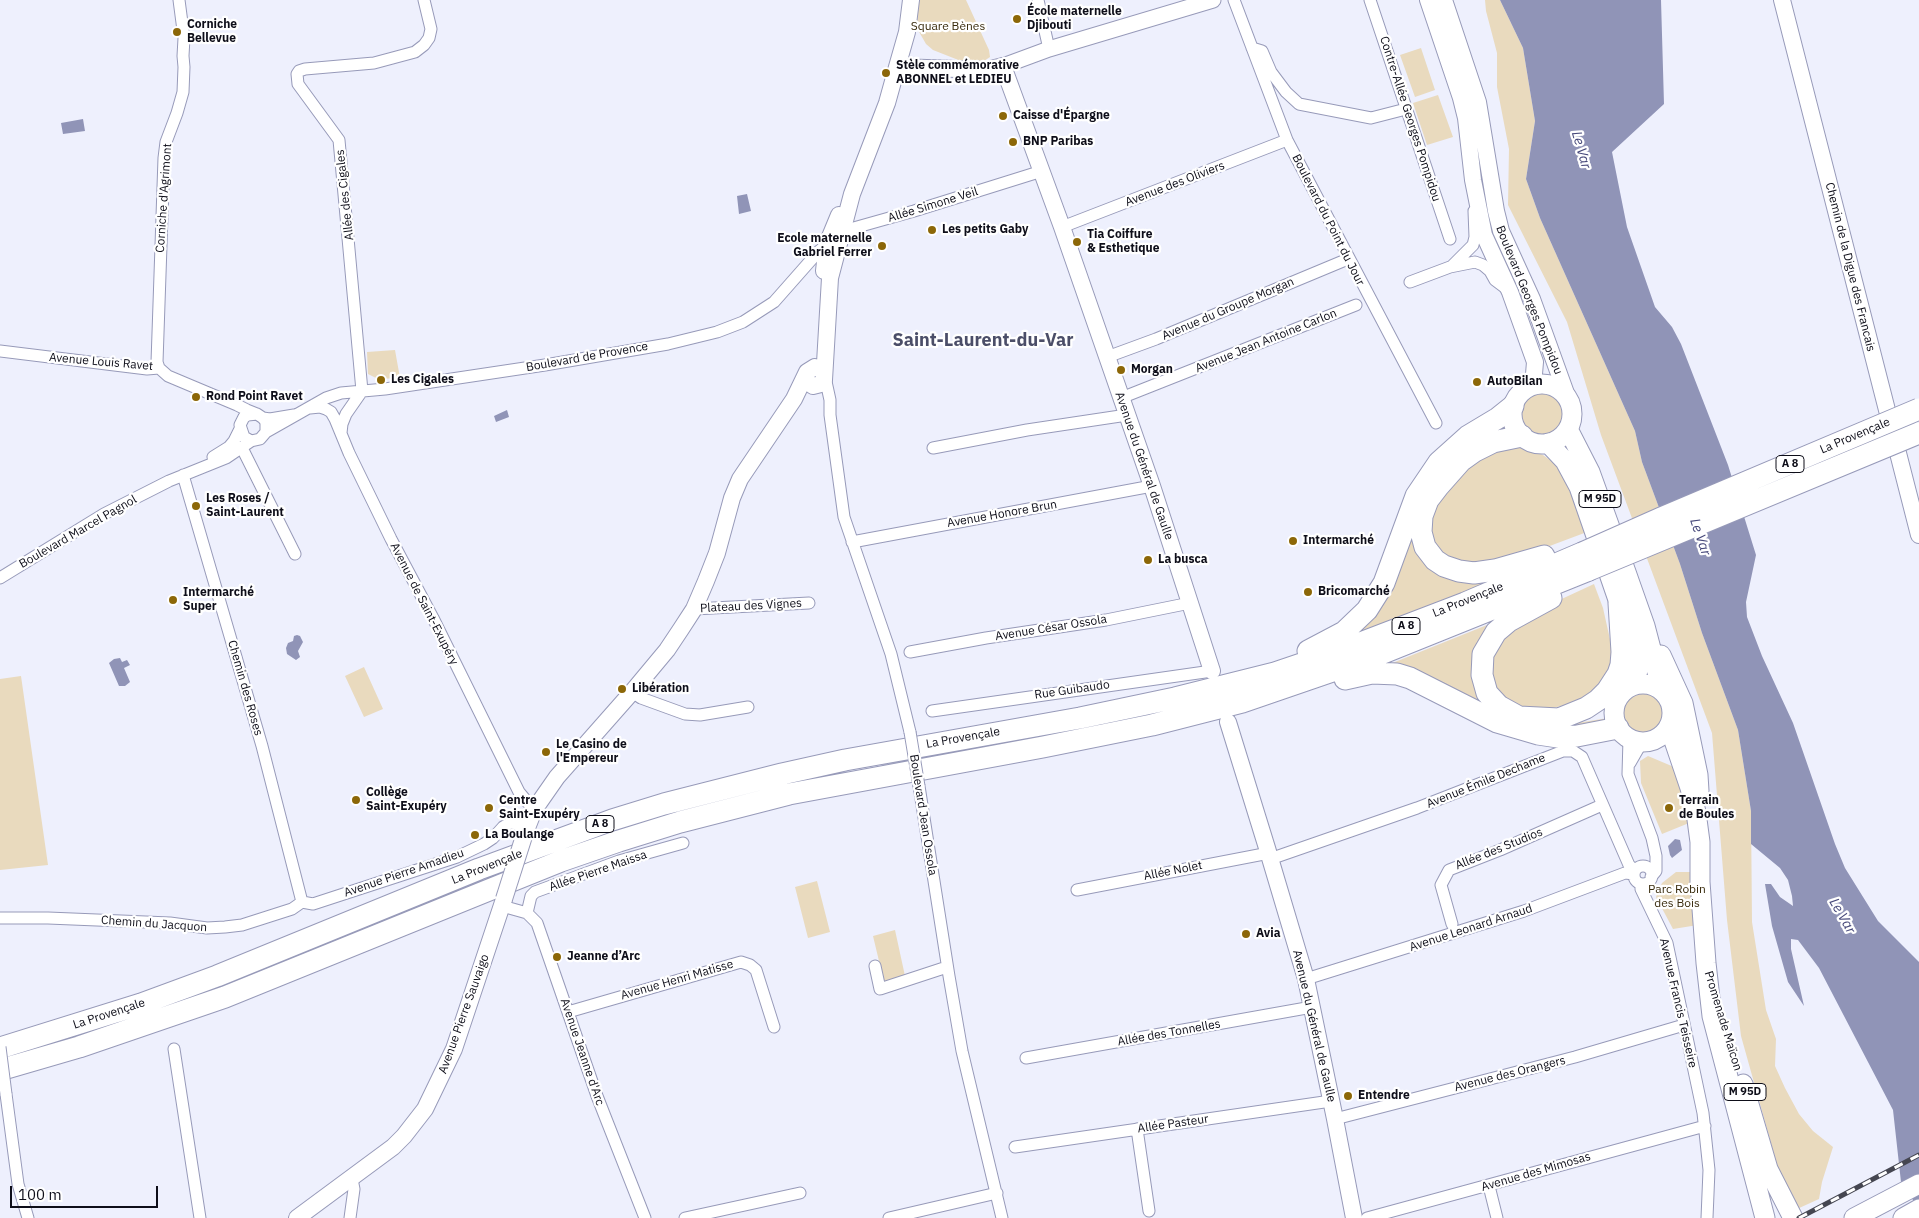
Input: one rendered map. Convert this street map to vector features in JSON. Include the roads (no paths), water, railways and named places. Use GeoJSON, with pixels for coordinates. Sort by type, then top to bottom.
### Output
{"type":"FeatureCollection","features":[{"type":"Feature","properties":{"kind":"highway"},"geometry":{"type":"LineString","coordinates":[[1218,678],[1255,671],[1325,643],[1356,622],[1367,610],[1384,583],[1410,509],[1430,474],[1459,443],[1513,406]]}},
{"type":"Feature","properties":{"kind":"highway","name":"La Provençale"},"geometry":{"type":"LineString","coordinates":[[0,1070],[79,1047],[225,997],[561,861],[680,822],[789,794],[1152,725],[1242,702],[1373,657],[1585,561],[1661,518],[1919,410]]}},
{"type":"Feature","properties":{"kind":"highway","name":"La Provençale"},"geometry":{"type":"LineString","coordinates":[[0,1047],[72,1027],[175,992],[479,869],[580,831],[664,804],[724,787],[845,760],[1080,718],[1218,678],[1275,673],[1337,652],[1465,602],[1585,561],[1666,538],[1919,434]]}},
{"type":"Feature","properties":{"kind":"highway"},"geometry":{"type":"LineString","coordinates":[[1522,436],[1493,442],[1482,447],[1461,461],[1450,473],[1425,507],[1422,516],[1422,532],[1425,547],[1435,560],[1444,566],[1474,573],[1503,568],[1546,556],[1585,561]]}},
{"type":"Feature","properties":{"kind":"highway"},"geometry":{"type":"LineString","coordinates":[[1585,561],[1496,632],[1483,654],[1481,666],[1484,684],[1492,700],[1498,706],[1519,717],[1571,719],[1588,716],[1615,706]]}},
{"type":"Feature","properties":{"kind":"highway"},"geometry":{"type":"LineString","coordinates":[[1558,719],[1586,708],[1598,700],[1607,691],[1618,674],[1622,652],[1619,604]]}},
{"type":"Feature","properties":{"kind":"highway"},"geometry":{"type":"LineString","coordinates":[[1242,702],[1316,688],[1358,675],[1385,672],[1410,678],[1473,711],[1521,731],[1558,737],[1636,737]]}},
{"type":"Feature","properties":{"kind":"main road"},"geometry":{"type":"LineString","coordinates":[[816,378],[834,264],[852,194],[886,103],[897,67],[907,32],[910,0]]}},
{"type":"Feature","properties":{"kind":"main road","name":"Boulevard Georges Pompidou"},"geometry":{"type":"LineString","coordinates":[[1428,0],[1461,98],[1484,235],[1510,292],[1535,362],[1533,386]]}},
{"type":"Feature","properties":{"kind":"main road","name":"Boulevard Georges Pompidou"},"geometry":{"type":"LineString","coordinates":[[1444,0],[1478,102],[1496,211],[1501,230],[1532,299],[1567,396]]}},
{"type":"Feature","properties":{"kind":"main road","name":"Chemin de la Digue des Francais"},"geometry":{"type":"LineString","coordinates":[[1782,0],[1919,535]]}},
{"type":"Feature","properties":{"kind":"main road"},"geometry":{"type":"LineString","coordinates":[[897,67],[986,70],[1003,66]]}},
{"type":"Feature","properties":{"kind":"main road","name":"Avenue du Général de Gaulle"},"geometry":{"type":"LineString","coordinates":[[1003,66],[1062,227],[1152,486],[1190,603],[1218,678]]}},
{"type":"Feature","properties":{"kind":"main road"},"geometry":{"type":"LineString","coordinates":[[816,378],[820,301],[827,244],[839,216],[852,194]]}},
{"type":"Feature","properties":{"kind":"main road","name":"Avenue Pierre Sauvaigo"},"geometry":{"type":"LineString","coordinates":[[298,1218],[346,1183],[404,1136],[425,1109],[454,1049],[529,823],[557,777],[667,650],[694,609],[717,553],[732,498],[740,479],[794,398],[816,378]]}},
{"type":"Feature","properties":{"kind":"main road"},"geometry":{"type":"LineString","coordinates":[[1540,384],[1549,385],[1558,388],[1567,396],[1572,410],[1571,420],[1568,429],[1562,435],[1548,443],[1537,443],[1522,436],[1514,422],[1513,406],[1523,391],[1540,384]]}},
{"type":"Feature","properties":{"kind":"main road","name":"M 95D"},"geometry":{"type":"LineString","coordinates":[[1568,429],[1590,472],[1645,626],[1662,691]]}},
{"type":"Feature","properties":{"kind":"main road","name":"M 95D"},"geometry":{"type":"LineString","coordinates":[[1548,443],[1566,461],[1579,487],[1638,661],[1634,685]]}},
{"type":"Feature","properties":{"kind":"main road","name":"M 95D"},"geometry":{"type":"LineString","coordinates":[[1645,626],[1673,679],[1683,703],[1698,775],[1700,796],[1696,812]]}},
{"type":"Feature","properties":{"kind":"main road"},"geometry":{"type":"LineString","coordinates":[[1634,685],[1650,685],[1662,691],[1669,699],[1672,709],[1669,726],[1664,733],[1636,737],[1615,722],[1615,706],[1619,696],[1626,690],[1634,685]]}},
{"type":"Feature","properties":{"kind":"main road","name":"Avenue du Général de Gaulle"},"geometry":{"type":"LineString","coordinates":[[1228,722],[1306,979],[1354,1218]]}},
{"type":"Feature","properties":{"kind":"main road","name":"Promenade Maïcon"},"geometry":{"type":"LineString","coordinates":[[1669,726],[1696,812],[1700,842],[1700,882],[1706,964],[1712,1016],[1765,1218]]}},
{"type":"Feature","properties":{"kind":"main road","name":"Promenade Maïcon"},"geometry":{"type":"LineString","coordinates":[[1636,737],[1664,747],[1682,765]]}},
{"type":"Feature","properties":{"kind":"main road","name":"Promenade Maïcon"},"geometry":{"type":"LineString","coordinates":[[1706,964],[1768,1169],[1793,1218]]}},
{"type":"Feature","properties":{"kind":"main road"},"geometry":{"type":"LineString","coordinates":[[1854,1218],[1919,1184]]}},
{"type":"Feature","properties":{"kind":"main road"},"geometry":{"type":"LineString","coordinates":[[1903,1218],[1919,1209]]}},
{"type":"Feature","properties":{"kind":"street","name":"Corniche d'Agrimont"},"geometry":{"type":"LineString","coordinates":[[159,368],[156,347],[164,158],[166,142],[183,92],[184,38],[179,0]]}},
{"type":"Feature","properties":{"kind":"street","name":"Allée des Cigales"},"geometry":{"type":"LineString","coordinates":[[362,391],[339,140],[298,84],[297,74],[305,69],[374,63],[415,52],[430,38],[431,29],[424,0]]}},
{"type":"Feature","properties":{"kind":"street"},"geometry":{"type":"LineString","coordinates":[[1038,0],[1049,49]]}},
{"type":"Feature","properties":{"kind":"street"},"geometry":{"type":"LineString","coordinates":[[1003,66],[1049,49],[1213,0]]}},
{"type":"Feature","properties":{"kind":"street","name":"Boulevard du Point du Jour"},"geometry":{"type":"LineString","coordinates":[[1224,0],[1236,4],[1287,140],[1436,423]]}},
{"type":"Feature","properties":{"kind":"street","name":"Contre-Allée Georges Pompidou"},"geometry":{"type":"LineString","coordinates":[[1370,0],[1450,239]]}},
{"type":"Feature","properties":{"kind":"street"},"geometry":{"type":"LineString","coordinates":[[1252,48],[1262,51],[1271,72],[1286,92],[1299,104],[1371,118],[1406,109]]}},
{"type":"Feature","properties":{"kind":"street","name":"Avenue des Oliviers"},"geometry":{"type":"LineString","coordinates":[[1062,227],[1287,140]]}},
{"type":"Feature","properties":{"kind":"street","name":"Allée Simone Veil"},"geometry":{"type":"LineString","coordinates":[[827,244],[843,231],[914,212],[1042,171]]}},
{"type":"Feature","properties":{"kind":"street"},"geometry":{"type":"LineString","coordinates":[[1450,267],[1474,245],[1475,237],[1472,214],[1477,200]]}},
{"type":"Feature","properties":{"kind":"street","name":"Boulevard de Provence"},"geometry":{"type":"LineString","coordinates":[[266,432],[333,395],[545,365],[668,344],[717,332],[749,318],[774,302],[813,257],[827,244]]}},
{"type":"Feature","properties":{"kind":"street"},"geometry":{"type":"LineString","coordinates":[[827,244],[834,264]]}},
{"type":"Feature","properties":{"kind":"street","name":"Avenue du Groupe Morgan"},"geometry":{"type":"LineString","coordinates":[[1107,357],[1156,339],[1348,259]]}},
{"type":"Feature","properties":{"kind":"street"},"geometry":{"type":"LineString","coordinates":[[1410,282],[1450,267],[1474,262],[1483,265],[1490,271],[1495,280],[1510,292]]}},
{"type":"Feature","properties":{"kind":"street","name":"Avenue Jean Antoine Carlon"},"geometry":{"type":"LineString","coordinates":[[1121,398],[1356,305]]}},
{"type":"Feature","properties":{"kind":"street","name":"Avenue Louis Ravet"},"geometry":{"type":"LineString","coordinates":[[0,351],[147,369],[159,368],[168,376],[260,416]]}},
{"type":"Feature","properties":{"kind":"street","name":"Boulevard Jean Ossola"},"geometry":{"type":"LineString","coordinates":[[816,378],[830,415],[841,500],[852,542],[891,654],[910,732],[947,967],[964,1059],[1002,1218]]}},
{"type":"Feature","properties":{"kind":"street"},"geometry":{"type":"LineString","coordinates":[[341,434],[346,414],[362,391]]}},
{"type":"Feature","properties":{"kind":"street","name":"Avenue Louis Ravet"},"geometry":{"type":"LineString","coordinates":[[224,400],[240,425]]}},
{"type":"Feature","properties":{"kind":"street","name":"Avenue de Saint-Exupéry"},"geometry":{"type":"LineString","coordinates":[[310,408],[320,407],[330,412],[391,539],[419,590],[519,792],[529,823]]}},
{"type":"Feature","properties":{"kind":"street","name":"Boulevard de Provence"},"geometry":{"type":"LineString","coordinates":[[260,416],[270,419],[298,414]]}},
{"type":"Feature","properties":{"kind":"street"},"geometry":{"type":"LineString","coordinates":[[248,415],[260,416],[267,427],[266,432],[260,439],[252,441],[244,437],[240,425],[248,415]]}},
{"type":"Feature","properties":{"kind":"street"},"geometry":{"type":"LineString","coordinates":[[933,448],[1028,430],[1127,415]]}},
{"type":"Feature","properties":{"kind":"street","name":"Boulevard Marcel Pagnol"},"geometry":{"type":"LineString","coordinates":[[183,475],[229,446],[234,441],[240,425]]}},
{"type":"Feature","properties":{"kind":"street","name":"Boulevard Marcel Pagnol"},"geometry":{"type":"LineString","coordinates":[[0,578],[104,514],[183,475],[220,461],[252,441]]}},
{"type":"Feature","properties":{"kind":"street"},"geometry":{"type":"LineString","coordinates":[[242,448],[295,554]]}},
{"type":"Feature","properties":{"kind":"street","name":"Chemin des Roses"},"geometry":{"type":"LineString","coordinates":[[183,475],[262,746],[302,902]]}},
{"type":"Feature","properties":{"kind":"street","name":"Avenue Honore Brun"},"geometry":{"type":"LineString","coordinates":[[852,542],[1152,486]]}},
{"type":"Feature","properties":{"kind":"street","name":"Plateau des Vignes"},"geometry":{"type":"LineString","coordinates":[[694,609],[810,603]]}},
{"type":"Feature","properties":{"kind":"street","name":"Avenue César Ossola"},"geometry":{"type":"LineString","coordinates":[[910,652],[986,638],[1106,620],[1190,603]]}},
{"type":"Feature","properties":{"kind":"street","name":"Rue Guibaudo"},"geometry":{"type":"LineString","coordinates":[[932,711],[1218,678]]}},
{"type":"Feature","properties":{"kind":"street"},"geometry":{"type":"LineString","coordinates":[[632,692],[641,698],[685,714],[700,715],[748,707]]}},
{"type":"Feature","properties":{"kind":"street"},"geometry":{"type":"LineString","coordinates":[[1636,737],[1628,769],[1630,784],[1654,846],[1657,864],[1656,871],[1641,874]]}},
{"type":"Feature","properties":{"kind":"street","name":"Avenue Émile Dechame"},"geometry":{"type":"LineString","coordinates":[[1270,856],[1372,825],[1563,751],[1573,751],[1582,757],[1629,865],[1641,874]]}},
{"type":"Feature","properties":{"kind":"street","name":"Allée des Studios"},"geometry":{"type":"LineString","coordinates":[[1452,924],[1441,885],[1449,870],[1500,850],[1602,805]]}},
{"type":"Feature","properties":{"kind":"street","name":"Avenue Pierre Amadieu"},"geometry":{"type":"LineString","coordinates":[[302,902],[313,904],[457,857],[493,838],[503,826],[510,823],[529,823]]}},
{"type":"Feature","properties":{"kind":"street","name":"Allée Pierre Maissa"},"geometry":{"type":"LineString","coordinates":[[527,914],[531,896],[535,892],[619,861],[683,844]]}},
{"type":"Feature","properties":{"kind":"street","name":"Allée Nolet"},"geometry":{"type":"LineString","coordinates":[[1076,890],[1270,856]]}},
{"type":"Feature","properties":{"kind":"street","name":"Avenue Leonard Arnaud"},"geometry":{"type":"LineString","coordinates":[[1306,979],[1524,911],[1625,873],[1641,874]]}},
{"type":"Feature","properties":{"kind":"street","name":"Avenue Francis Teisseire"},"geometry":{"type":"LineString","coordinates":[[1641,874],[1641,889],[1667,943],[1705,1126],[1709,1170],[1707,1218]]}},
{"type":"Feature","properties":{"kind":"street","name":"Chemin du Jacquon"},"geometry":{"type":"LineString","coordinates":[[0,918],[150,922],[197,927],[225,927],[242,925],[292,909],[302,902]]}},
{"type":"Feature","properties":{"kind":"street"},"geometry":{"type":"LineString","coordinates":[[503,902],[527,914]]}},
{"type":"Feature","properties":{"kind":"street","name":"Avenue Jeanne d'Arc"},"geometry":{"type":"LineString","coordinates":[[527,914],[537,922],[613,1138],[644,1218]]}},
{"type":"Feature","properties":{"kind":"street","name":"Avenue Henri Matisse"},"geometry":{"type":"LineString","coordinates":[[568,1012],[740,962],[750,965],[756,970],[774,1027]]}},
{"type":"Feature","properties":{"kind":"street"},"geometry":{"type":"LineString","coordinates":[[874,966],[880,989],[947,967]]}},
{"type":"Feature","properties":{"kind":"street","name":"Allée des Tonnelles"},"geometry":{"type":"LineString","coordinates":[[1026,1058],[1312,1007]]}},
{"type":"Feature","properties":{"kind":"street","name":"Avenue des Orangers"},"geometry":{"type":"LineString","coordinates":[[1335,1119],[1574,1057],[1684,1025]]}},
{"type":"Feature","properties":{"kind":"street"},"geometry":{"type":"LineString","coordinates":[[0,1047],[4,1100],[18,1184],[28,1218]]}},
{"type":"Feature","properties":{"kind":"street"},"geometry":{"type":"LineString","coordinates":[[174,1049],[200,1218]]}},
{"type":"Feature","properties":{"kind":"street","name":"Allée Pasteur"},"geometry":{"type":"LineString","coordinates":[[1015,1147],[1332,1101]]}},
{"type":"Feature","properties":{"kind":"street","name":"Avenue des Mimosas"},"geometry":{"type":"LineString","coordinates":[[1367,1218],[1705,1126]]}},
{"type":"Feature","properties":{"kind":"street"},"geometry":{"type":"LineString","coordinates":[[1137,1129],[1149,1211]]}},
{"type":"Feature","properties":{"kind":"street"},"geometry":{"type":"LineString","coordinates":[[346,1183],[351,1204],[350,1218]]}},
{"type":"Feature","properties":{"kind":"street"},"geometry":{"type":"LineString","coordinates":[[1489,1186],[1497,1218]]}},
{"type":"Feature","properties":{"kind":"street"},"geometry":{"type":"LineString","coordinates":[[685,1218],[800,1193]]}},
{"type":"Feature","properties":{"kind":"street"},"geometry":{"type":"LineString","coordinates":[[889,1218],[997,1193]]}},
{"type":"Feature","properties":{"kind":"water","name":"Le Var"},"geometry":{"type":"Polygon","coordinates":[[[1500,0],[1661,0],[1664,104],[1612,152],[1627,227],[1655,307],[1672,327],[1681,344],[1728,465],[1756,555],[1746,602],[1747,617],[1762,656],[1793,723],[1835,844],[1845,868],[1878,921],[1919,962],[1919,1209],[1901,1182],[1893,1110],[1819,968],[1798,940],[1791,939],[1791,949],[1804,1006],[1788,982],[1772,926],[1765,884],[1771,884],[1780,897],[1793,906],[1788,880],[1780,868],[1751,844],[1751,811],[1738,730],[1642,462],[1635,431],[1540,218],[1526,179],[1535,121],[1523,48],[1500,0]]]}},
{"type":"Feature","properties":{"kind":"water"},"geometry":{"type":"Polygon","coordinates":[[[83,119],[85,131],[63,134],[61,123],[83,119]]]}},
{"type":"Feature","properties":{"kind":"water"},"geometry":{"type":"Polygon","coordinates":[[[747,194],[751,211],[739,214],[737,196],[747,194]]]}},
{"type":"Feature","properties":{"kind":"water"},"geometry":{"type":"Polygon","coordinates":[[[507,410],[509,417],[496,422],[494,416],[507,410]]]}},
{"type":"Feature","properties":{"kind":"water"},"geometry":{"type":"Polygon","coordinates":[[[294,636],[300,636],[303,642],[298,651],[300,657],[296,660],[287,654],[286,648],[288,643],[293,641],[294,636]]]}},
{"type":"Feature","properties":{"kind":"water"},"geometry":{"type":"Polygon","coordinates":[[[120,658],[122,662],[127,660],[130,665],[124,668],[130,682],[125,686],[119,686],[109,663],[114,659],[120,658]]]}},
{"type":"Feature","properties":{"kind":"water"},"geometry":{"type":"Polygon","coordinates":[[[1675,839],[1680,840],[1682,850],[1672,858],[1668,846],[1675,839]]]}},
{"type":"Feature","properties":{"kind":"railway"},"geometry":{"type":"LineString","coordinates":[[1799,1218],[1919,1155]]}},
{"type":"Feature","properties":{"kind":"place","name":"École maternelle Djibouti"},"geometry":{"type":"Point","coordinates":[1017,19]}},
{"type":"Feature","properties":{"kind":"place","name":"Corniche Bellevue"},"geometry":{"type":"Point","coordinates":[177,32]}},
{"type":"Feature","properties":{"kind":"place","name":"Stèle commémorative ABONNEL et LEDIEU"},"geometry":{"type":"Point","coordinates":[886,73]}},
{"type":"Feature","properties":{"kind":"place","name":"Caisse d'Épargne"},"geometry":{"type":"Point","coordinates":[1003,116]}},
{"type":"Feature","properties":{"kind":"place","name":"BNP Paribas"},"geometry":{"type":"Point","coordinates":[1013,142]}},
{"type":"Feature","properties":{"kind":"place","name":"Les petits Gaby"},"geometry":{"type":"Point","coordinates":[932,230]}},
{"type":"Feature","properties":{"kind":"place","name":"Tia Coiffure & Esthetique"},"geometry":{"type":"Point","coordinates":[1077,242]}},
{"type":"Feature","properties":{"kind":"place","name":"Ecole maternelle Gabriel Ferrer"},"geometry":{"type":"Point","coordinates":[882,246]}},
{"type":"Feature","properties":{"kind":"place","name":"Morgan"},"geometry":{"type":"Point","coordinates":[1121,370]}},
{"type":"Feature","properties":{"kind":"place","name":"Les Cigales"},"geometry":{"type":"Point","coordinates":[381,380]}},
{"type":"Feature","properties":{"kind":"place","name":"AutoBilan"},"geometry":{"type":"Point","coordinates":[1477,382]}},
{"type":"Feature","properties":{"kind":"place","name":"Rond Point Ravet"},"geometry":{"type":"Point","coordinates":[196,397]}},
{"type":"Feature","properties":{"kind":"place","name":"Les Roses / Saint-Laurent"},"geometry":{"type":"Point","coordinates":[196,506]}},
{"type":"Feature","properties":{"kind":"place","name":"Intermarché"},"geometry":{"type":"Point","coordinates":[1293,541]}},
{"type":"Feature","properties":{"kind":"place","name":"La busca"},"geometry":{"type":"Point","coordinates":[1148,560]}},
{"type":"Feature","properties":{"kind":"place","name":"Bricomarché"},"geometry":{"type":"Point","coordinates":[1308,592]}},
{"type":"Feature","properties":{"kind":"place","name":"Intermarché Super"},"geometry":{"type":"Point","coordinates":[173,600]}},
{"type":"Feature","properties":{"kind":"place","name":"Libération"},"geometry":{"type":"Point","coordinates":[622,689]}},
{"type":"Feature","properties":{"kind":"place","name":"Le Casino de l'Empereur"},"geometry":{"type":"Point","coordinates":[546,752]}},
{"type":"Feature","properties":{"kind":"place","name":"Collège Saint-Exupéry"},"geometry":{"type":"Point","coordinates":[356,800]}},
{"type":"Feature","properties":{"kind":"place","name":"Centre Saint-Exupéry"},"geometry":{"type":"Point","coordinates":[489,808]}},
{"type":"Feature","properties":{"kind":"place","name":"Terrain de Boules"},"geometry":{"type":"Point","coordinates":[1669,808]}},
{"type":"Feature","properties":{"kind":"place","name":"La Boulange"},"geometry":{"type":"Point","coordinates":[475,835]}},
{"type":"Feature","properties":{"kind":"place","name":"Avia"},"geometry":{"type":"Point","coordinates":[1246,934]}},
{"type":"Feature","properties":{"kind":"place","name":"Jeanne d’Arc"},"geometry":{"type":"Point","coordinates":[557,957]}},
{"type":"Feature","properties":{"kind":"place","name":"Entendre"},"geometry":{"type":"Point","coordinates":[1348,1096]}},
{"type":"Feature","properties":{"kind":"district","name":"Saint-Laurent-du-Var"},"geometry":{"type":"Point","coordinates":[983,341]}},
{"type":"Feature","properties":{"kind":"park label","name":"Square Bènes"},"geometry":{"type":"Point","coordinates":[948,27]}},
{"type":"Feature","properties":{"kind":"park label","name":"Parc Robin des Bois"},"geometry":{"type":"Point","coordinates":[1677,897]}}]}
